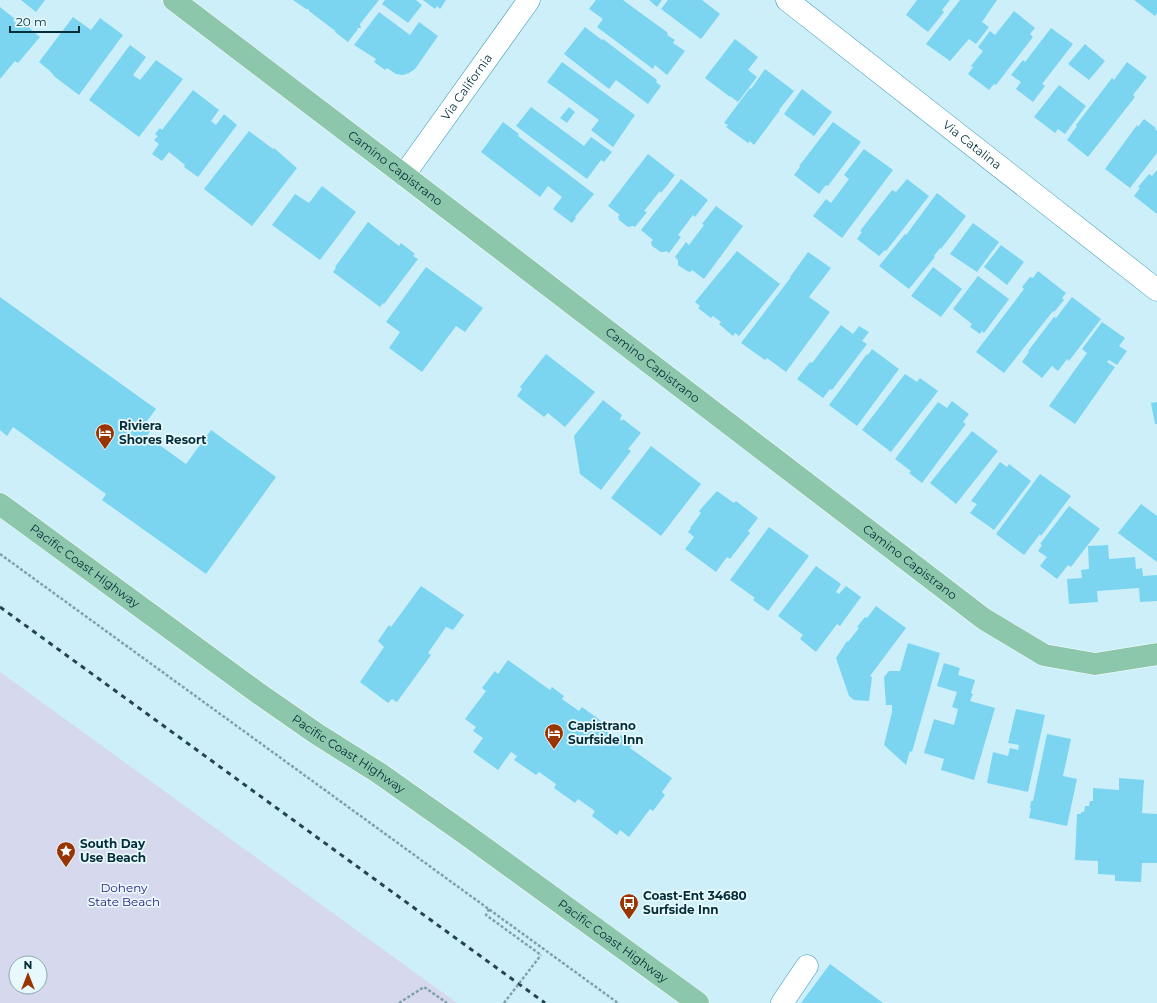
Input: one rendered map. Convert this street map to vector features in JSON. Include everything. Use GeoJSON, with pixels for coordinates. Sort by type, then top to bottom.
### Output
{"type":"FeatureCollection","features":[{"type":"Feature","properties":{"kind":"main road","name":"Camino Capistrano"},"geometry":{"type":"LineString","coordinates":[[174,0],[984,620],[1044,655],[1095,664],[1157,654]]}},
{"type":"Feature","properties":{"kind":"main road","name":"Pacific Coast Highway"},"geometry":{"type":"LineString","coordinates":[[0,504],[258,693],[317,734],[379,773],[698,1003]]}},
{"type":"Feature","properties":{"kind":"street","name":"Via California"},"geometry":{"type":"LineString","coordinates":[[404,175],[529,0]]}},
{"type":"Feature","properties":{"kind":"street","name":"Via Catalina"},"geometry":{"type":"LineString","coordinates":[[787,0],[1157,290]]}},
{"type":"Feature","properties":{"kind":"street"},"geometry":{"type":"LineString","coordinates":[[782,1003],[807,966]]}},
{"type":"Feature","properties":{"kind":"path"},"geometry":{"type":"LineString","coordinates":[[0,554],[618,1003]]}},
{"type":"Feature","properties":{"kind":"path"},"geometry":{"type":"LineString","coordinates":[[489,909],[486,915],[541,955],[504,1003]]}},
{"type":"Feature","properties":{"kind":"path"},"geometry":{"type":"LineString","coordinates":[[399,1003],[424,987],[447,1003]]}},
{"type":"Feature","properties":{"kind":"green space","name":"Doheny State Beach"},"geometry":{"type":"Polygon","coordinates":[[[0,672],[457,1003],[0,1003],[0,672]]]}},
{"type":"Feature","properties":{"kind":"building"},"geometry":{"type":"Polygon","coordinates":[[[21,0],[45,0],[36,12],[21,0]]]}},
{"type":"Feature","properties":{"kind":"building"},"geometry":{"type":"Polygon","coordinates":[[[293,0],[379,0],[360,24],[361,28],[357,28],[358,29],[348,42],[335,32],[335,30],[309,11],[309,9],[306,9],[293,0]]]}},
{"type":"Feature","properties":{"kind":"building"},"geometry":{"type":"Polygon","coordinates":[[[385,0],[416,0],[422,5],[408,23],[382,4],[385,0]]]}},
{"type":"Feature","properties":{"kind":"building"},"geometry":{"type":"Polygon","coordinates":[[[423,0],[446,0],[440,9],[437,6],[435,9],[423,0]]]}},
{"type":"Feature","properties":{"kind":"building"},"geometry":{"type":"Polygon","coordinates":[[[596,0],[623,0],[668,33],[667,35],[675,40],[673,43],[685,51],[667,75],[655,65],[653,69],[597,27],[603,19],[589,9],[596,0]]]}},
{"type":"Feature","properties":{"kind":"building"},"geometry":{"type":"Polygon","coordinates":[[[649,0],[662,0],[657,7],[649,0]]]}},
{"type":"Feature","properties":{"kind":"building"},"geometry":{"type":"Polygon","coordinates":[[[668,0],[702,0],[720,14],[701,39],[661,9],[668,0]]]}},
{"type":"Feature","properties":{"kind":"building"},"geometry":{"type":"Polygon","coordinates":[[[917,0],[950,0],[942,10],[944,12],[928,32],[906,15],[917,0]]]}},
{"type":"Feature","properties":{"kind":"building"},"geometry":{"type":"Polygon","coordinates":[[[960,0],[997,0],[982,22],[989,27],[976,44],[969,39],[950,61],[926,44],[960,0]]]}},
{"type":"Feature","properties":{"kind":"building"},"geometry":{"type":"Polygon","coordinates":[[[1134,0],[1157,0],[1157,13],[1155,16],[1134,0]]]}},
{"type":"Feature","properties":{"kind":"building"},"geometry":{"type":"Polygon","coordinates":[[[0,7],[15,19],[13,20],[18,25],[21,21],[40,37],[18,63],[15,61],[0,79],[0,7]]]}},
{"type":"Feature","properties":{"kind":"building"},"geometry":{"type":"Polygon","coordinates":[[[1014,11],[1035,28],[1030,34],[1033,37],[996,85],[994,84],[989,90],[968,74],[973,67],[971,66],[983,51],[978,47],[990,31],[995,35],[1014,11]]]}},
{"type":"Feature","properties":{"kind":"building"},"geometry":{"type":"Polygon","coordinates":[[[379,12],[410,35],[419,22],[438,36],[415,69],[409,73],[403,75],[396,74],[387,68],[385,70],[374,62],[376,59],[354,45],[379,12]]]}},
{"type":"Feature","properties":{"kind":"building"},"geometry":{"type":"Polygon","coordinates":[[[73,17],[91,30],[100,18],[123,35],[79,95],[55,77],[39,62],[73,17]]]}},
{"type":"Feature","properties":{"kind":"building"},"geometry":{"type":"Polygon","coordinates":[[[585,27],[657,80],[656,82],[661,86],[648,104],[616,80],[609,89],[564,54],[585,27]]]}},
{"type":"Feature","properties":{"kind":"building"},"geometry":{"type":"Polygon","coordinates":[[[1051,28],[1073,44],[1042,84],[1045,86],[1033,102],[1016,89],[1021,82],[1011,75],[1023,60],[1025,62],[1051,28]]]}},
{"type":"Feature","properties":{"kind":"building"},"geometry":{"type":"Polygon","coordinates":[[[735,39],[758,57],[748,70],[757,77],[738,102],[705,78],[735,39]]]}},
{"type":"Feature","properties":{"kind":"building"},"geometry":{"type":"Polygon","coordinates":[[[1085,44],[1105,61],[1089,80],[1068,64],[1085,44]]]}},
{"type":"Feature","properties":{"kind":"building"},"geometry":{"type":"Polygon","coordinates":[[[130,45],[146,57],[133,75],[140,80],[156,60],[183,79],[139,137],[89,100],[130,45]]]}},
{"type":"Feature","properties":{"kind":"building"},"geometry":{"type":"Polygon","coordinates":[[[562,62],[635,115],[613,147],[591,130],[599,120],[547,82],[562,62]]]}},
{"type":"Feature","properties":{"kind":"building"},"geometry":{"type":"Polygon","coordinates":[[[1127,62],[1147,77],[1133,95],[1135,97],[1088,157],[1067,140],[1077,126],[1076,125],[1112,78],[1114,80],[1127,62]]]}},
{"type":"Feature","properties":{"kind":"building"},"geometry":{"type":"Polygon","coordinates":[[[765,69],[794,91],[754,145],[750,141],[748,143],[726,127],[728,125],[724,123],[765,69]]]}},
{"type":"Feature","properties":{"kind":"building"},"geometry":{"type":"Polygon","coordinates":[[[1059,85],[1086,106],[1065,134],[1058,129],[1055,133],[1034,117],[1059,85]]]}},
{"type":"Feature","properties":{"kind":"building"},"geometry":{"type":"Polygon","coordinates":[[[802,89],[832,112],[814,136],[784,114],[802,89]]]}},
{"type":"Feature","properties":{"kind":"building"},"geometry":{"type":"Polygon","coordinates":[[[193,90],[219,110],[211,121],[216,125],[224,114],[237,125],[198,177],[184,167],[185,165],[169,152],[162,161],[152,154],[159,144],[154,140],[158,136],[155,134],[160,128],[162,130],[193,90]]]}},
{"type":"Feature","properties":{"kind":"building"},"geometry":{"type":"Polygon","coordinates":[[[531,107],[584,146],[591,137],[612,152],[604,162],[601,160],[587,179],[516,126],[531,107]]]}},
{"type":"Feature","properties":{"kind":"building"},"geometry":{"type":"Polygon","coordinates":[[[569,107],[575,112],[567,123],[560,118],[569,107]]]}},
{"type":"Feature","properties":{"kind":"building"},"geometry":{"type":"Polygon","coordinates":[[[1144,119],[1156,128],[1157,153],[1130,188],[1105,169],[1137,125],[1138,127],[1144,119]]]}},
{"type":"Feature","properties":{"kind":"building"},"geometry":{"type":"Polygon","coordinates":[[[503,122],[519,134],[518,136],[594,194],[575,217],[576,218],[572,223],[553,209],[562,197],[548,186],[540,197],[481,152],[503,122]]]}},
{"type":"Feature","properties":{"kind":"building"},"geometry":{"type":"Polygon","coordinates":[[[833,122],[861,142],[828,186],[826,185],[819,194],[794,175],[800,167],[799,166],[833,122]]]}},
{"type":"Feature","properties":{"kind":"building"},"geometry":{"type":"Polygon","coordinates":[[[249,131],[273,149],[274,148],[297,168],[252,226],[204,189],[249,131]]]}},
{"type":"Feature","properties":{"kind":"building"},"geometry":{"type":"Polygon","coordinates":[[[864,149],[893,170],[842,238],[813,216],[826,199],[831,203],[849,179],[844,175],[864,149]]]}},
{"type":"Feature","properties":{"kind":"building"},"geometry":{"type":"Polygon","coordinates":[[[648,154],[675,175],[644,211],[647,212],[635,227],[628,227],[619,220],[618,216],[620,215],[608,206],[648,154]]]}},
{"type":"Feature","properties":{"kind":"building"},"geometry":{"type":"Polygon","coordinates":[[[1157,170],[1157,214],[1134,196],[1140,188],[1138,187],[1149,174],[1152,176],[1157,170]]]}},
{"type":"Feature","properties":{"kind":"building"},"geometry":{"type":"Polygon","coordinates":[[[681,179],[708,200],[695,217],[693,215],[678,235],[681,237],[669,253],[666,251],[661,252],[652,246],[651,242],[653,240],[641,230],[681,179]]]}},
{"type":"Feature","properties":{"kind":"building"},"geometry":{"type":"Polygon","coordinates":[[[907,179],[929,196],[886,251],[885,250],[879,256],[857,239],[862,232],[860,231],[892,190],[896,192],[907,179]]]}},
{"type":"Feature","properties":{"kind":"building"},"geometry":{"type":"Polygon","coordinates":[[[322,186],[356,212],[320,260],[272,225],[295,194],[309,203],[322,186]]]}},
{"type":"Feature","properties":{"kind":"building"},"geometry":{"type":"Polygon","coordinates":[[[937,193],[966,216],[909,289],[879,266],[905,234],[906,235],[937,193]]]}},
{"type":"Feature","properties":{"kind":"building"},"geometry":{"type":"Polygon","coordinates":[[[716,206],[743,226],[704,279],[692,270],[690,272],[687,271],[678,265],[678,260],[675,257],[686,242],[689,245],[704,225],[702,224],[716,206]]]}},
{"type":"Feature","properties":{"kind":"building"},"geometry":{"type":"Polygon","coordinates":[[[368,222],[399,246],[401,243],[415,254],[413,256],[418,259],[384,304],[383,303],[380,307],[333,272],[336,268],[335,267],[368,222]]]}},
{"type":"Feature","properties":{"kind":"building"},"geometry":{"type":"Polygon","coordinates":[[[973,223],[999,242],[977,272],[950,254],[973,223]]]}},
{"type":"Feature","properties":{"kind":"building"},"geometry":{"type":"Polygon","coordinates":[[[1001,245],[1024,262],[1007,285],[984,267],[1001,245]]]}},
{"type":"Feature","properties":{"kind":"building"},"geometry":{"type":"Polygon","coordinates":[[[737,251],[780,284],[739,336],[735,333],[733,336],[719,324],[721,322],[713,316],[711,318],[698,308],[700,306],[695,302],[737,251]]]}},
{"type":"Feature","properties":{"kind":"building"},"geometry":{"type":"Polygon","coordinates":[[[808,252],[831,268],[809,297],[830,312],[786,372],[767,358],[765,360],[741,343],[808,252]]]}},
{"type":"Feature","properties":{"kind":"building"},"geometry":{"type":"Polygon","coordinates":[[[426,267],[483,308],[465,332],[456,326],[422,372],[389,348],[400,332],[386,322],[426,267]]]}},
{"type":"Feature","properties":{"kind":"building"},"geometry":{"type":"Polygon","coordinates":[[[933,267],[962,289],[941,317],[911,296],[933,267]]]}},
{"type":"Feature","properties":{"kind":"building"},"geometry":{"type":"Polygon","coordinates":[[[1038,271],[1066,293],[1062,298],[1064,300],[1054,312],[1053,311],[1004,373],[976,352],[1024,289],[1022,287],[1030,277],[1033,278],[1038,271]]]}},
{"type":"Feature","properties":{"kind":"building"},"geometry":{"type":"Polygon","coordinates":[[[978,276],[1009,299],[984,333],[982,331],[980,334],[970,327],[972,324],[953,309],[978,276]]]}},
{"type":"Feature","properties":{"kind":"building","name":"Riviera Shores Resort"},"geometry":{"type":"Polygon","coordinates":[[[0,297],[156,409],[144,425],[151,430],[147,436],[186,464],[211,430],[276,477],[206,574],[102,500],[106,494],[13,427],[7,436],[0,430],[0,297]]]}},
{"type":"Feature","properties":{"kind":"building"},"geometry":{"type":"Polygon","coordinates":[[[1072,297],[1101,319],[1069,361],[1067,359],[1058,371],[1052,366],[1042,378],[1022,362],[1029,352],[1028,351],[1054,317],[1056,318],[1072,297]]]}},
{"type":"Feature","properties":{"kind":"building"},"geometry":{"type":"Polygon","coordinates":[[[1102,322],[1125,338],[1119,346],[1127,351],[1117,365],[1109,360],[1107,362],[1115,367],[1075,424],[1049,406],[1087,353],[1082,349],[1102,322]]]}},
{"type":"Feature","properties":{"kind":"building"},"geometry":{"type":"Polygon","coordinates":[[[841,325],[853,334],[859,326],[869,332],[862,341],[867,344],[832,390],[830,389],[823,398],[797,379],[810,362],[812,363],[841,325]]]}},
{"type":"Feature","properties":{"kind":"building"},"geometry":{"type":"Polygon","coordinates":[[[872,349],[899,369],[857,426],[829,405],[872,349]]]}},
{"type":"Feature","properties":{"kind":"building"},"geometry":{"type":"Polygon","coordinates":[[[546,354],[595,392],[565,427],[548,413],[544,417],[517,396],[522,389],[520,387],[546,354]]]}},
{"type":"Feature","properties":{"kind":"building"},"geometry":{"type":"Polygon","coordinates":[[[905,374],[917,382],[920,378],[938,391],[891,452],[862,430],[905,374]]]}},
{"type":"Feature","properties":{"kind":"building"},"geometry":{"type":"Polygon","coordinates":[[[603,400],[622,415],[620,419],[622,421],[623,419],[641,433],[628,449],[631,451],[601,490],[580,474],[574,436],[603,400]]]}},
{"type":"Feature","properties":{"kind":"building"},"geometry":{"type":"Polygon","coordinates":[[[952,401],[969,414],[963,422],[966,424],[922,483],[909,473],[911,471],[895,459],[938,402],[947,408],[952,401]]]}},
{"type":"Feature","properties":{"kind":"building"},"geometry":{"type":"Polygon","coordinates":[[[1157,402],[1157,424],[1155,424],[1151,403],[1157,402]]]}},
{"type":"Feature","properties":{"kind":"building"},"geometry":{"type":"Polygon","coordinates":[[[972,431],[998,451],[956,504],[930,483],[972,431]]]}},
{"type":"Feature","properties":{"kind":"building"},"geometry":{"type":"Polygon","coordinates":[[[651,446],[701,484],[661,536],[611,498],[651,446]]]}},
{"type":"Feature","properties":{"kind":"building"},"geometry":{"type":"Polygon","coordinates":[[[1000,462],[1007,467],[1009,464],[1031,481],[994,530],[970,513],[977,504],[971,501],[1000,462]]]}},
{"type":"Feature","properties":{"kind":"building"},"geometry":{"type":"Polygon","coordinates":[[[1040,474],[1071,496],[1041,536],[1040,534],[1024,555],[996,534],[1040,474]]]}},
{"type":"Feature","properties":{"kind":"building"},"geometry":{"type":"Polygon","coordinates":[[[717,491],[734,503],[736,501],[758,518],[748,531],[750,533],[730,559],[727,557],[716,572],[685,549],[694,537],[688,532],[701,513],[699,511],[717,491]]]}},
{"type":"Feature","properties":{"kind":"building"},"geometry":{"type":"Polygon","coordinates":[[[1141,504],[1157,516],[1157,562],[1118,533],[1141,504]]]}},
{"type":"Feature","properties":{"kind":"building"},"geometry":{"type":"Polygon","coordinates":[[[1069,506],[1100,529],[1071,567],[1068,565],[1057,579],[1040,566],[1047,557],[1038,551],[1042,545],[1040,544],[1069,506]]]}},
{"type":"Feature","properties":{"kind":"building"},"geometry":{"type":"Polygon","coordinates":[[[769,527],[809,556],[768,611],[753,600],[755,598],[730,580],[769,527]]]}},
{"type":"Feature","properties":{"kind":"building"},"geometry":{"type":"Polygon","coordinates":[[[1108,545],[1109,559],[1135,557],[1136,569],[1142,568],[1143,576],[1157,575],[1157,601],[1140,602],[1139,588],[1097,591],[1098,602],[1069,604],[1067,579],[1082,578],[1081,570],[1089,569],[1088,546],[1108,545]]]}},
{"type":"Feature","properties":{"kind":"building"},"geometry":{"type":"Polygon","coordinates":[[[816,566],[841,584],[836,592],[839,594],[846,586],[861,597],[840,626],[837,624],[816,652],[800,639],[803,635],[778,616],[816,566]]]}},
{"type":"Feature","properties":{"kind":"building"},"geometry":{"type":"Polygon","coordinates":[[[421,586],[464,615],[453,630],[446,627],[428,653],[431,655],[397,702],[392,699],[388,703],[360,682],[384,647],[378,641],[389,625],[391,627],[421,586]]]}},
{"type":"Feature","properties":{"kind":"building"},"geometry":{"type":"Polygon","coordinates":[[[876,606],[906,628],[870,676],[872,677],[869,701],[854,700],[849,696],[836,658],[847,641],[848,642],[859,628],[857,627],[865,617],[867,618],[876,606]]]}},
{"type":"Feature","properties":{"kind":"building"},"geometry":{"type":"Polygon","coordinates":[[[908,643],[940,653],[912,752],[910,751],[906,765],[884,745],[892,712],[892,705],[886,705],[884,677],[889,671],[900,671],[908,643]]]}},
{"type":"Feature","properties":{"kind":"building","name":"Capistrano Surfside Inn"},"geometry":{"type":"Polygon","coordinates":[[[508,660],[550,690],[552,687],[564,696],[562,699],[579,711],[582,707],[604,723],[601,727],[618,739],[621,735],[633,744],[630,748],[672,778],[662,792],[665,795],[653,811],[650,809],[629,837],[620,830],[617,835],[592,816],[595,811],[578,799],[575,803],[554,788],[556,784],[539,772],[536,775],[514,760],[517,756],[511,752],[498,770],[473,752],[483,738],[473,731],[476,727],[465,719],[486,691],[482,688],[495,671],[498,674],[508,660]]]}},
{"type":"Feature","properties":{"kind":"building"},"geometry":{"type":"Polygon","coordinates":[[[944,663],[960,668],[958,675],[975,680],[971,693],[973,694],[970,701],[995,708],[974,780],[941,770],[944,759],[924,753],[934,719],[954,725],[958,709],[952,707],[957,692],[937,686],[944,663]]]}},
{"type":"Feature","properties":{"kind":"building"},"geometry":{"type":"Polygon","coordinates":[[[1016,709],[1045,715],[1028,792],[987,783],[993,752],[1008,756],[1010,748],[1018,750],[1019,745],[1008,743],[1016,709]]]}},
{"type":"Feature","properties":{"kind":"building"},"geometry":{"type":"Polygon","coordinates":[[[1047,734],[1071,739],[1063,776],[1077,779],[1067,826],[1029,818],[1031,801],[1033,801],[1047,734]]]}},
{"type":"Feature","properties":{"kind":"building"},"geometry":{"type":"Polygon","coordinates":[[[1119,778],[1144,780],[1142,813],[1157,814],[1157,863],[1142,863],[1141,882],[1115,881],[1115,875],[1098,874],[1098,861],[1075,860],[1077,814],[1084,812],[1085,806],[1089,806],[1090,801],[1093,801],[1093,788],[1119,790],[1119,778]]]}},
{"type":"Feature","properties":{"kind":"building"},"geometry":{"type":"Polygon","coordinates":[[[830,964],[883,1003],[801,1003],[830,964]]]}},
{"type":"Feature","properties":{"kind":"railway"},"geometry":{"type":"LineString","coordinates":[[0,607],[545,1003]]}},
{"type":"Feature","properties":{"kind":"place","name":"Riviera Shores Resort"},"geometry":{"type":"Point","coordinates":[105,450]}},
{"type":"Feature","properties":{"kind":"place","name":"Capistrano Surfside Inn"},"geometry":{"type":"Point","coordinates":[554,750]}},
{"type":"Feature","properties":{"kind":"place","name":"South Day Use Beach"},"geometry":{"type":"Point","coordinates":[66,868]}},
{"type":"Feature","properties":{"kind":"place","name":"Coast-Ent 34680 Surfside Inn"},"geometry":{"type":"Point","coordinates":[629,920]}}]}
